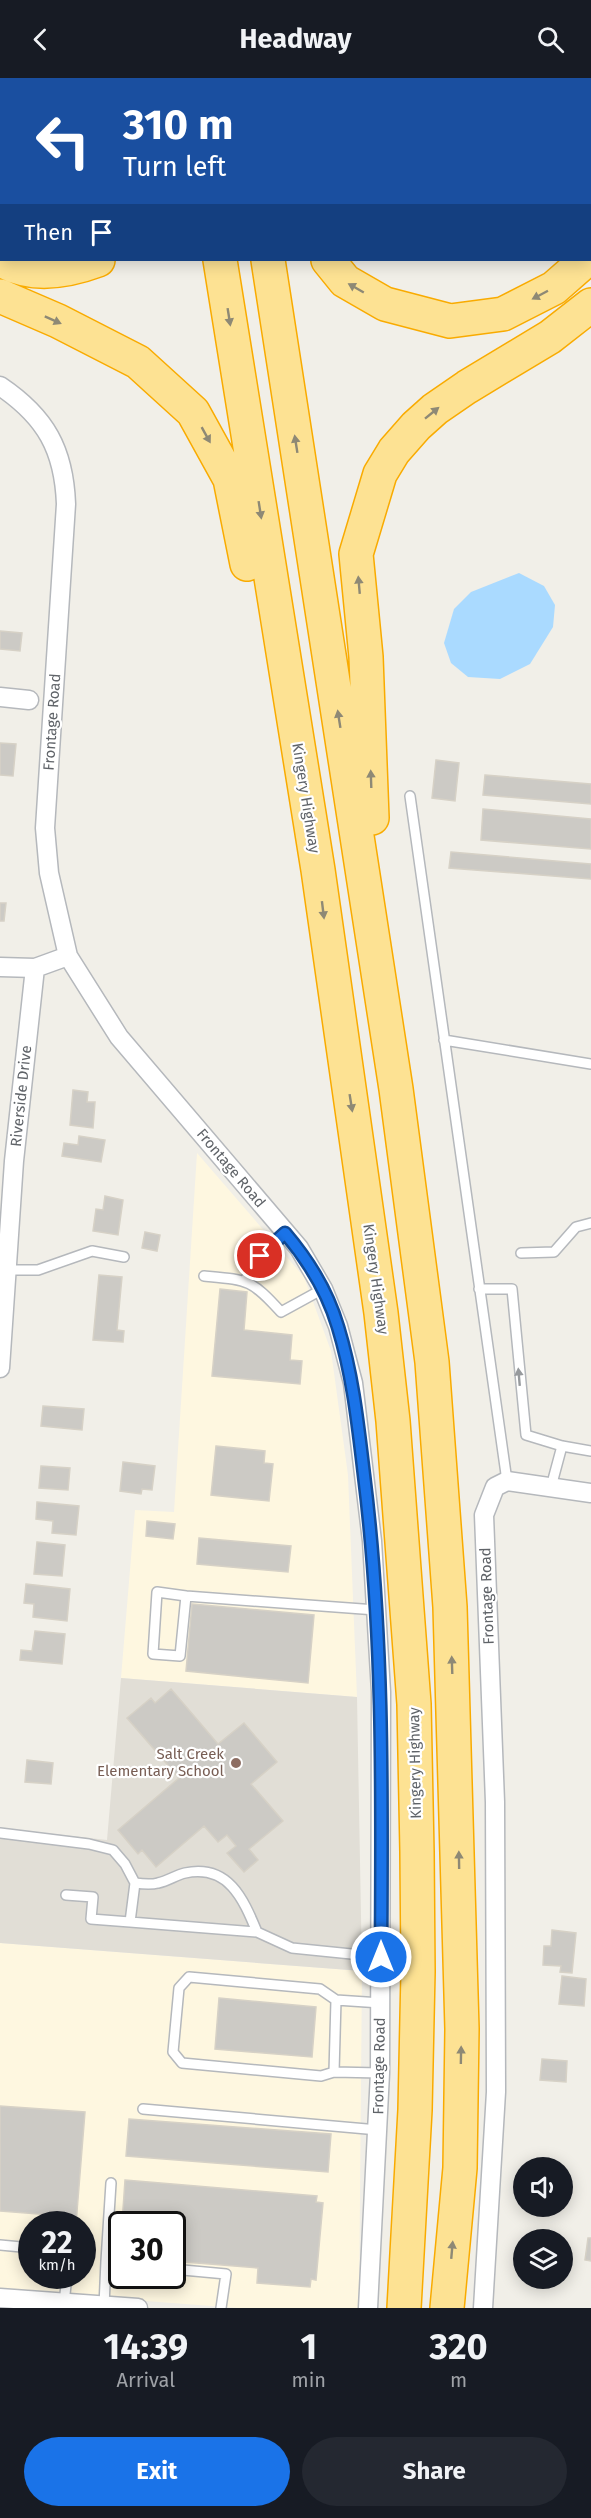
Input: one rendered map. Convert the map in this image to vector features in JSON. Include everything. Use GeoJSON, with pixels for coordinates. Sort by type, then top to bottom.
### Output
{"type":"FeatureCollection","features":[{"type":"Feature","properties":{"kind":"highway"},"geometry":{"type":"LineString","coordinates":[[4,261],[24,270],[41,271],[75,268],[95,261]]}},
{"type":"Feature","properties":{"kind":"highway","name":"Kingery Highway"},"geometry":{"type":"LineString","coordinates":[[220,261],[318,870],[381,1313],[393,1421],[413,1692],[418,1972],[415,2110],[404,2308]]}},
{"type":"Feature","properties":{"kind":"highway"},"geometry":{"type":"LineString","coordinates":[[268,261],[396,1089],[432,1362],[450,1607],[462,2029],[460,2168],[447,2308]]}},
{"type":"Feature","properties":{"kind":"highway"},"geometry":{"type":"LineString","coordinates":[[329,261],[345,281],[385,304],[450,321],[503,314],[554,288],[585,261]]}},
{"type":"Feature","properties":{"kind":"highway"},"geometry":{"type":"LineString","coordinates":[[0,296],[58,321],[138,363],[193,412],[230,479],[284,762],[318,870]]}},
{"type":"Feature","properties":{"kind":"highway"},"geometry":{"type":"LineString","coordinates":[[396,1089],[373,842],[366,657],[356,554],[380,474],[394,451],[416,426],[466,387],[550,337],[591,305]]}},
{"type":"Feature","properties":{"kind":"street","name":"Frontage Road"},"geometry":{"type":"LineString","coordinates":[[0,386],[19,399],[39,420],[56,446],[65,474],[66,504],[45,828],[49,873],[68,956],[119,1037],[298,1248],[322,1289],[338,1326],[353,1383],[372,1541],[381,1692],[380,2073],[368,2308]]}},
{"type":"Feature","properties":{"kind":"street"},"geometry":{"type":"LineString","coordinates":[[0,697],[29,700]]}},
{"type":"Feature","properties":{"kind":"street"},"geometry":{"type":"LineString","coordinates":[[0,967],[35,968],[68,956]]}},
{"type":"Feature","properties":{"kind":"street","name":"Riverside Drive"},"geometry":{"type":"LineString","coordinates":[[0,1368],[14,1161],[35,968]]}},
{"type":"Feature","properties":{"kind":"street","name":"Frontage Road"},"geometry":{"type":"LineString","coordinates":[[483,2308],[496,2092],[495,1802],[484,1515],[495,1487],[507,1481]]}},
{"type":"Feature","properties":{"kind":"street"},"geometry":{"type":"LineString","coordinates":[[507,1481],[591,1493]]}},
{"type":"Feature","properties":{"kind":"street"},"geometry":{"type":"LineString","coordinates":[[0,2298],[138,2308]]}},
{"type":"Feature","properties":{"kind":"lane"},"geometry":{"type":"LineString","coordinates":[[410,796],[507,1481]]}},
{"type":"Feature","properties":{"kind":"lane"},"geometry":{"type":"LineString","coordinates":[[444,1040],[591,1064]]}},
{"type":"Feature","properties":{"kind":"lane"},"geometry":{"type":"LineString","coordinates":[[521,1253],[554,1252],[576,1227],[591,1223]]}},
{"type":"Feature","properties":{"kind":"lane"},"geometry":{"type":"LineString","coordinates":[[246,1279],[253,1262],[285,1233]]}},
{"type":"Feature","properties":{"kind":"lane"},"geometry":{"type":"LineString","coordinates":[[6,1269],[38,1270],[92,1251],[124,1257]]}},
{"type":"Feature","properties":{"kind":"lane"},"geometry":{"type":"LineString","coordinates":[[204,1276],[246,1279],[259,1288],[281,1312],[322,1289]]}},
{"type":"Feature","properties":{"kind":"lane"},"geometry":{"type":"LineString","coordinates":[[479,1289],[512,1289],[526,1435],[562,1446],[591,1451]]}},
{"type":"Feature","properties":{"kind":"lane"},"geometry":{"type":"LineString","coordinates":[[552,1487],[562,1446]]}},
{"type":"Feature","properties":{"kind":"lane"},"geometry":{"type":"LineString","coordinates":[[186,1596],[180,1656],[153,1654],[157,1592],[376,1610]]}},
{"type":"Feature","properties":{"kind":"lane"},"geometry":{"type":"LineString","coordinates":[[0,1833],[89,1844],[113,1850],[125,1864],[135,1883],[130,1922]]}},
{"type":"Feature","properties":{"kind":"lane"},"geometry":{"type":"LineString","coordinates":[[135,1883],[156,1884],[182,1874],[204,1870],[225,1879],[243,1899],[257,1932]]}},
{"type":"Feature","properties":{"kind":"lane"},"geometry":{"type":"LineString","coordinates":[[66,1895],[93,1897],[91,1919],[257,1932],[292,1948],[381,1957]]}},
{"type":"Feature","properties":{"kind":"lane"},"geometry":{"type":"LineString","coordinates":[[380,2073],[334,2072],[321,2076],[182,2063],[173,2052],[179,1988],[189,1977],[320,1989],[336,2000],[381,2003]]}},
{"type":"Feature","properties":{"kind":"lane"},"geometry":{"type":"LineString","coordinates":[[334,2072],[336,2000]]}},
{"type":"Feature","properties":{"kind":"lane"},"geometry":{"type":"LineString","coordinates":[[143,2109],[378,2130]]}},
{"type":"Feature","properties":{"kind":"lane"},"geometry":{"type":"LineString","coordinates":[[104,2306],[111,2183]]}},
{"type":"Feature","properties":{"kind":"lane"},"geometry":{"type":"LineString","coordinates":[[0,2245],[18,2247]]}},
{"type":"Feature","properties":{"kind":"lane"},"geometry":{"type":"LineString","coordinates":[[186,2270],[226,2274],[221,2308]]}},
{"type":"Feature","properties":{"kind":"lane"},"geometry":{"type":"LineString","coordinates":[[64,2303],[66,2289]]}},
{"type":"Feature","properties":{"kind":"shaded area"},"geometry":{"type":"Polygon","coordinates":[[[197,1153],[304,1277],[331,1351],[348,1475],[357,1697],[121,1678],[135,1510],[174,1512],[197,1153]]]}},
{"type":"Feature","properties":{"kind":"shaded area","name":"Salt Creek Elementary School"},"geometry":{"type":"Polygon","coordinates":[[[121,1678],[357,1697],[362,1971],[0,1943],[0,1828],[107,1840],[121,1678]]]}},
{"type":"Feature","properties":{"kind":"shaded area"},"geometry":{"type":"Polygon","coordinates":[[[0,1943],[362,1971],[359,2308],[238,2308],[0,2290],[0,1943]]]}},
{"type":"Feature","properties":{"kind":"water"},"geometry":{"type":"Polygon","coordinates":[[[519,573],[544,586],[555,605],[553,627],[530,664],[500,679],[468,677],[451,663],[444,643],[454,609],[471,592],[519,573]]]}},
{"type":"Feature","properties":{"kind":"building"},"geometry":{"type":"Polygon","coordinates":[[[0,631],[22,633],[20,651],[0,649],[0,631]]]}},
{"type":"Feature","properties":{"kind":"building"},"geometry":{"type":"Polygon","coordinates":[[[0,743],[16,744],[13,776],[0,775],[0,743]]]}},
{"type":"Feature","properties":{"kind":"building"},"geometry":{"type":"Polygon","coordinates":[[[436,760],[459,763],[455,801],[432,798],[436,760]]]}},
{"type":"Feature","properties":{"kind":"building"},"geometry":{"type":"Polygon","coordinates":[[[485,775],[591,784],[591,804],[483,795],[485,775]]]}},
{"type":"Feature","properties":{"kind":"building"},"geometry":{"type":"Polygon","coordinates":[[[483,809],[591,819],[591,849],[481,840],[483,809]]]}},
{"type":"Feature","properties":{"kind":"building"},"geometry":{"type":"Polygon","coordinates":[[[451,852],[591,864],[591,879],[449,868],[451,852]]]}},
{"type":"Feature","properties":{"kind":"building"},"geometry":{"type":"Polygon","coordinates":[[[0,903],[6,903],[4,921],[0,921],[0,903]]]}},
{"type":"Feature","properties":{"kind":"building"},"geometry":{"type":"Polygon","coordinates":[[[73,1090],[88,1092],[87,1102],[95,1102],[93,1128],[70,1125],[73,1090]]]}},
{"type":"Feature","properties":{"kind":"building"},"geometry":{"type":"Polygon","coordinates":[[[79,1136],[105,1140],[101,1162],[62,1156],[64,1143],[78,1145],[79,1136]]]}},
{"type":"Feature","properties":{"kind":"building"},"geometry":{"type":"Polygon","coordinates":[[[105,1196],[123,1200],[118,1235],[93,1231],[96,1209],[103,1210],[105,1196]]]}},
{"type":"Feature","properties":{"kind":"building"},"geometry":{"type":"Polygon","coordinates":[[[145,1232],[160,1235],[157,1251],[142,1248],[145,1232]]]}},
{"type":"Feature","properties":{"kind":"building"},"geometry":{"type":"Polygon","coordinates":[[[99,1275],[122,1277],[117,1330],[124,1331],[123,1342],[93,1340],[99,1275]]]}},
{"type":"Feature","properties":{"kind":"building"},"geometry":{"type":"Polygon","coordinates":[[[220,1289],[247,1292],[244,1330],[292,1335],[290,1360],[302,1361],[300,1384],[212,1376],[220,1289]]]}},
{"type":"Feature","properties":{"kind":"building"},"geometry":{"type":"Polygon","coordinates":[[[43,1406],[84,1409],[82,1430],[41,1426],[43,1406]]]}},
{"type":"Feature","properties":{"kind":"building"},"geometry":{"type":"Polygon","coordinates":[[[216,1446],[265,1451],[264,1463],[273,1464],[269,1501],[211,1495],[216,1446]]]}},
{"type":"Feature","properties":{"kind":"building"},"geometry":{"type":"Polygon","coordinates":[[[123,1462],[155,1466],[152,1490],[142,1489],[141,1494],[120,1491],[123,1462]]]}},
{"type":"Feature","properties":{"kind":"building"},"geometry":{"type":"Polygon","coordinates":[[[41,1466],[70,1468],[68,1490],[39,1488],[41,1466]]]}},
{"type":"Feature","properties":{"kind":"building"},"geometry":{"type":"Polygon","coordinates":[[[37,1502],[79,1506],[76,1535],[52,1533],[53,1521],[36,1519],[37,1502]]]}},
{"type":"Feature","properties":{"kind":"building"},"geometry":{"type":"Polygon","coordinates":[[[147,1521],[175,1524],[173,1539],[146,1536],[147,1521]]]}},
{"type":"Feature","properties":{"kind":"building"},"geometry":{"type":"Polygon","coordinates":[[[199,1538],[291,1546],[288,1572],[197,1564],[199,1538]]]}},
{"type":"Feature","properties":{"kind":"building"},"geometry":{"type":"Polygon","coordinates":[[[37,1542],[65,1545],[62,1576],[34,1574],[37,1542]]]}},
{"type":"Feature","properties":{"kind":"building"},"geometry":{"type":"Polygon","coordinates":[[[26,1584],[70,1589],[67,1621],[33,1617],[34,1604],[24,1603],[26,1584]]]}},
{"type":"Feature","properties":{"kind":"building"},"geometry":{"type":"Polygon","coordinates":[[[192,1604],[314,1615],[308,1683],[186,1671],[192,1604]]]}},
{"type":"Feature","properties":{"kind":"building"},"geometry":{"type":"Polygon","coordinates":[[[35,1631],[65,1634],[62,1664],[20,1660],[21,1650],[32,1651],[35,1631]]]}},
{"type":"Feature","properties":{"kind":"building"},"geometry":{"type":"Polygon","coordinates":[[[171,1689],[218,1744],[244,1723],[277,1762],[251,1784],[283,1821],[249,1849],[258,1860],[244,1872],[227,1853],[236,1846],[227,1835],[218,1842],[204,1826],[156,1867],[142,1850],[138,1854],[118,1830],[179,1778],[127,1718],[151,1698],[155,1703],[171,1689]]]}},
{"type":"Feature","properties":{"kind":"building"},"geometry":{"type":"Polygon","coordinates":[[[27,1760],[53,1763],[51,1784],[25,1782],[27,1760]]]}},
{"type":"Feature","properties":{"kind":"building"},"geometry":{"type":"Polygon","coordinates":[[[552,1930],[576,1933],[572,1973],[560,1972],[561,1966],[543,1965],[544,1946],[551,1946],[552,1930]]]}},
{"type":"Feature","properties":{"kind":"building"},"geometry":{"type":"Polygon","coordinates":[[[562,1976],[586,1979],[584,2006],[559,2004],[562,1976]]]}},
{"type":"Feature","properties":{"kind":"building"},"geometry":{"type":"Polygon","coordinates":[[[219,1998],[316,2007],[312,2057],[215,2049],[219,1998]]]}},
{"type":"Feature","properties":{"kind":"building"},"geometry":{"type":"Polygon","coordinates":[[[542,2059],[567,2061],[566,2082],[540,2080],[542,2059]]]}},
{"type":"Feature","properties":{"kind":"building"},"geometry":{"type":"Polygon","coordinates":[[[0,2106],[85,2112],[77,2211],[0,2211],[0,2106]]]}},
{"type":"Feature","properties":{"kind":"building"},"geometry":{"type":"Polygon","coordinates":[[[129,2119],[331,2134],[328,2172],[126,2156],[129,2119]]]}},
{"type":"Feature","properties":{"kind":"building"},"geometry":{"type":"Polygon","coordinates":[[[125,2180],[317,2196],[316,2202],[323,2203],[316,2280],[311,2279],[310,2287],[257,2283],[258,2268],[186,2262],[186,2211],[123,2211],[125,2180]]]}},
{"type":"Feature","properties":{"kind":"building"},"geometry":{"type":"Polygon","coordinates":[[[588,2238],[591,2238],[591,2261],[585,2260],[588,2238]]]}},
{"type":"Feature","properties":{"kind":"place","name":"Salt Creek Elementary School"},"geometry":{"type":"Point","coordinates":[236,1763]}},
{"type":"Feature","properties":{"kind":"route"},"geometry":{"type":"LineString","coordinates":[[260,1256],[285,1233],[298,1248],[322,1289],[338,1326],[353,1383],[372,1541],[381,1692],[381,1957]]}}]}
